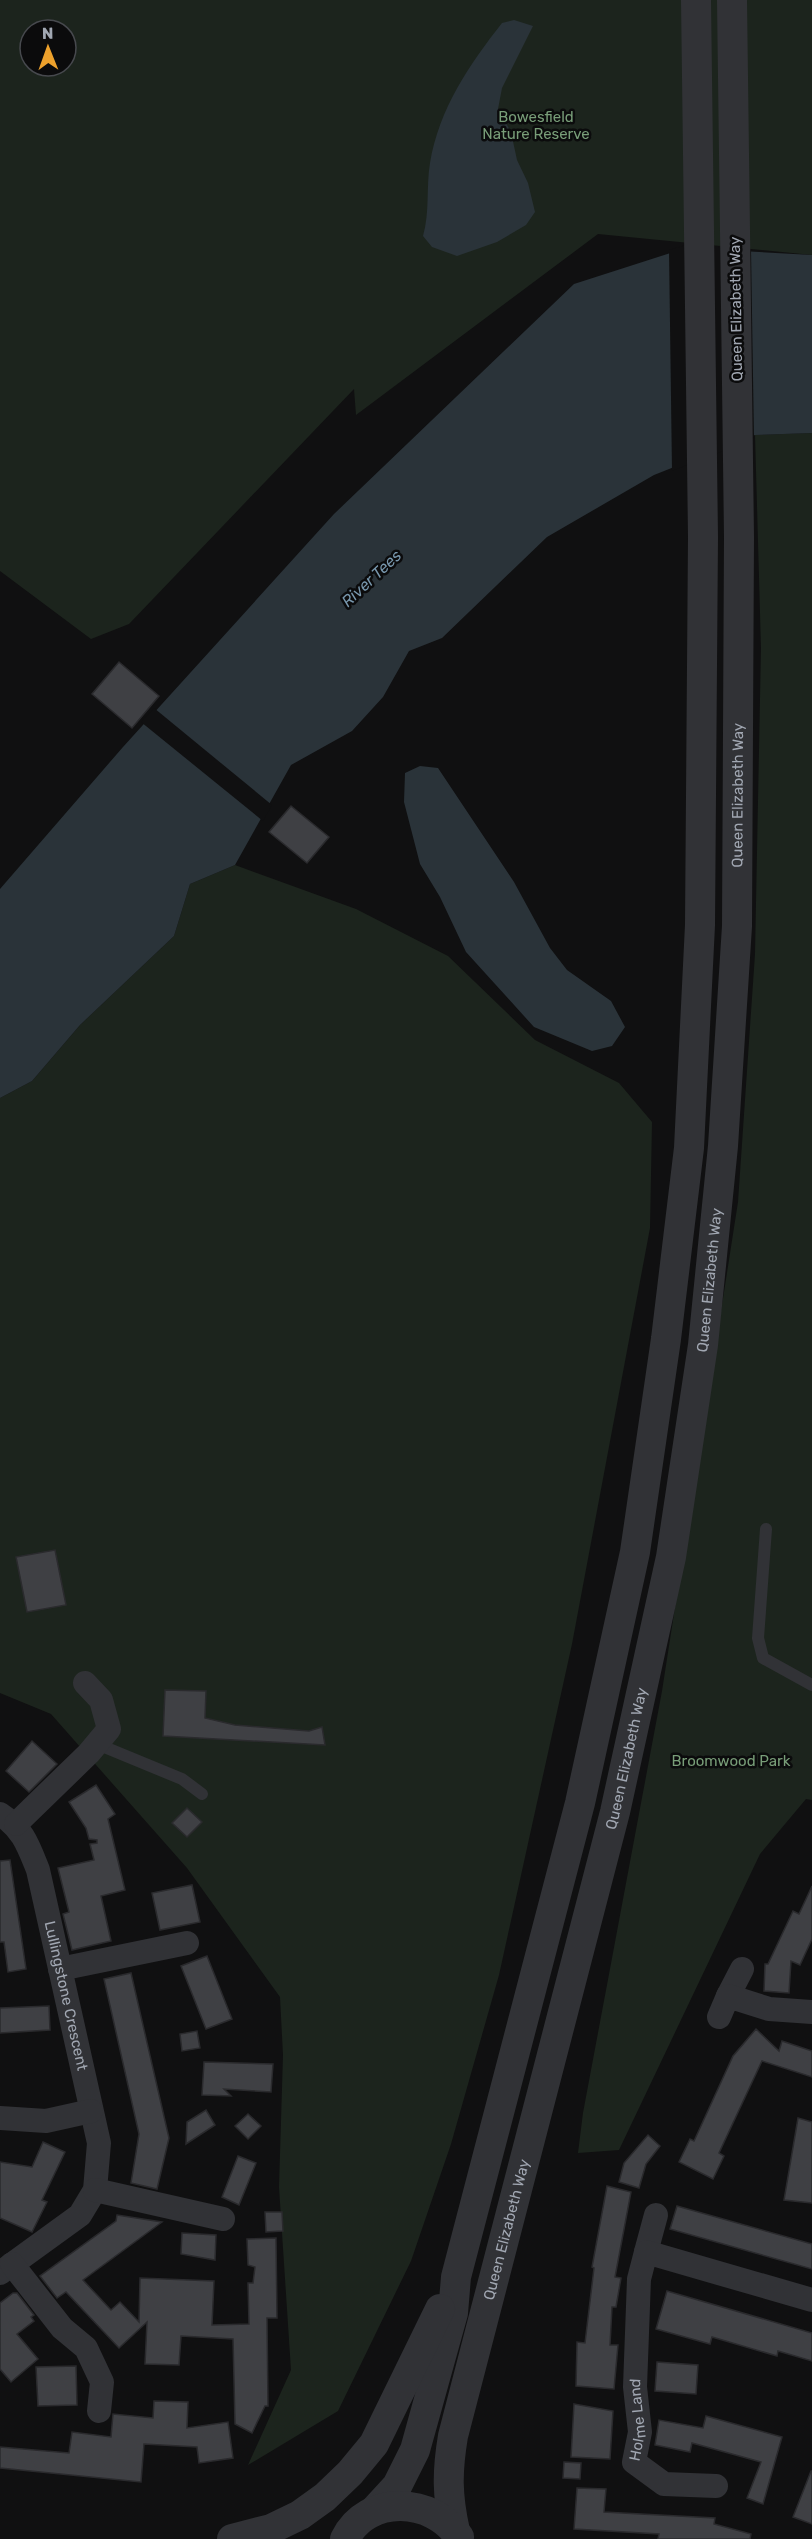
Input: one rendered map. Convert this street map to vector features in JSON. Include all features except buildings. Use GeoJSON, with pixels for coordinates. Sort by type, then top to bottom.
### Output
{"type":"FeatureCollection","features":[{"type":"Feature","properties":{"kind":"street"},"geometry":{"type":"LineString","coordinates":[[342,2537],[374,2511],[398,2486],[415,2450],[453,2313],[456,2277],[580,1803],[635,1552],[664,1351],[690,1148],[700,937],[703,537],[696,0]]}},
{"type":"Feature","properties":{"kind":"street","name":"Queen Elizabeth Way"},"geometry":{"type":"LineString","coordinates":[[457,2535],[448,2503],[447,2474],[453,2436],[615,1812],[670,1557],[703,1345],[723,1146],[737,926],[739,537],[732,0]]}},
{"type":"Feature","properties":{"kind":"street"},"geometry":{"type":"LineString","coordinates":[[8,1819],[97,1744],[109,1729],[101,1700],[85,1683]]}},
{"type":"Feature","properties":{"kind":"street","name":"Lullingstone Crescent"},"geometry":{"type":"LineString","coordinates":[[6,2268],[80,2215],[95,2190],[99,2143],[38,1870],[29,1847],[8,1819]]}},
{"type":"Feature","properties":{"kind":"street"},"geometry":{"type":"LineString","coordinates":[[60,1969],[187,1943]]}},
{"type":"Feature","properties":{"kind":"street"},"geometry":{"type":"LineString","coordinates":[[742,1969],[723,2007],[812,2012]]}},
{"type":"Feature","properties":{"kind":"street"},"geometry":{"type":"LineString","coordinates":[[0,2118],[46,2121],[91,2111]]}},
{"type":"Feature","properties":{"kind":"street"},"geometry":{"type":"LineString","coordinates":[[95,2190],[223,2220]]}},
{"type":"Feature","properties":{"kind":"street","name":"Holme Land"},"geometry":{"type":"LineString","coordinates":[[656,2215],[639,2279],[635,2386],[640,2432],[634,2462],[664,2484],[716,2486]]}},
{"type":"Feature","properties":{"kind":"street"},"geometry":{"type":"LineString","coordinates":[[646,2252],[812,2300]]}},
{"type":"Feature","properties":{"kind":"street"},"geometry":{"type":"LineString","coordinates":[[6,2268],[62,2328],[86,2348],[102,2382],[99,2411]]}},
{"type":"Feature","properties":{"kind":"street"},"geometry":{"type":"LineString","coordinates":[[232,2539],[271,2529],[300,2515],[325,2497],[356,2466],[374,2444],[456,2277]]}},
{"type":"Feature","properties":{"kind":"street"},"geometry":{"type":"LineString","coordinates":[[374,2511],[394,2506],[415,2506],[441,2517],[457,2535]]}},
{"type":"Feature","properties":{"kind":"lane"},"geometry":{"type":"LineString","coordinates":[[766,1529],[758,1638],[763,1658],[812,1685]]}},
{"type":"Feature","properties":{"kind":"lane"},"geometry":{"type":"LineString","coordinates":[[97,1744],[182,1779],[202,1794]]}},
{"type":"Feature","properties":{"kind":"green space","name":"Bowesfield Nature Reserve"},"geometry":{"type":"Polygon","coordinates":[[[0,0],[812,0],[812,255],[598,234],[356,415],[354,389],[129,624],[91,639],[0,571],[0,0]]]}},
{"type":"Feature","properties":{"kind":"green space","name":"Broomwood Park"},"geometry":{"type":"Polygon","coordinates":[[[812,433],[812,1800],[806,1799],[760,1854],[619,2150],[578,2153],[583,2113],[662,1691],[738,1202],[755,954],[761,648],[755,435],[812,433]]]}},
{"type":"Feature","properties":{"kind":"green space"},"geometry":{"type":"Polygon","coordinates":[[[235,865],[356,909],[448,956],[535,1040],[619,1083],[652,1122],[650,1228],[572,1644],[499,1975],[451,2144],[411,2261],[338,2411],[248,2465],[291,2370],[279,2187],[283,2055],[280,1997],[187,1868],[51,1714],[0,1693],[0,1098],[32,1081],[80,1025],[174,936],[190,884],[235,865]]]}},
{"type":"Feature","properties":{"kind":"water"},"geometry":{"type":"Polygon","coordinates":[[[514,20],[533,26],[502,88],[498,109],[511,132],[517,160],[528,183],[535,212],[526,225],[497,242],[457,256],[432,247],[423,236],[434,143],[457,88],[478,55],[502,23],[514,20]]]}},
{"type":"Feature","properties":{"kind":"water","name":"River Tees"},"geometry":{"type":"Polygon","coordinates":[[[686,248],[812,255],[812,433],[755,435],[654,475],[547,537],[442,638],[409,651],[383,697],[352,731],[291,765],[235,865],[190,884],[174,936],[80,1025],[32,1081],[0,1098],[0,889],[123,747],[334,514],[574,284],[686,248]]]}},
{"type":"Feature","properties":{"kind":"water"},"geometry":{"type":"Polygon","coordinates":[[[420,766],[438,768],[514,882],[550,948],[567,970],[611,1001],[625,1027],[612,1046],[592,1051],[534,1027],[466,952],[440,897],[420,864],[404,802],[405,773],[420,766]]]}},
{"type":"Feature","properties":{"kind":"pier"},"geometry":{"type":"Polygon","coordinates":[[[686,245],[751,249],[754,439],[672,471],[669,250],[686,245]]]}},
{"type":"Feature","properties":{"kind":"pier"},"geometry":{"type":"Polygon","coordinates":[[[154,708],[272,805],[263,821],[141,722],[154,708]]]}}]}
